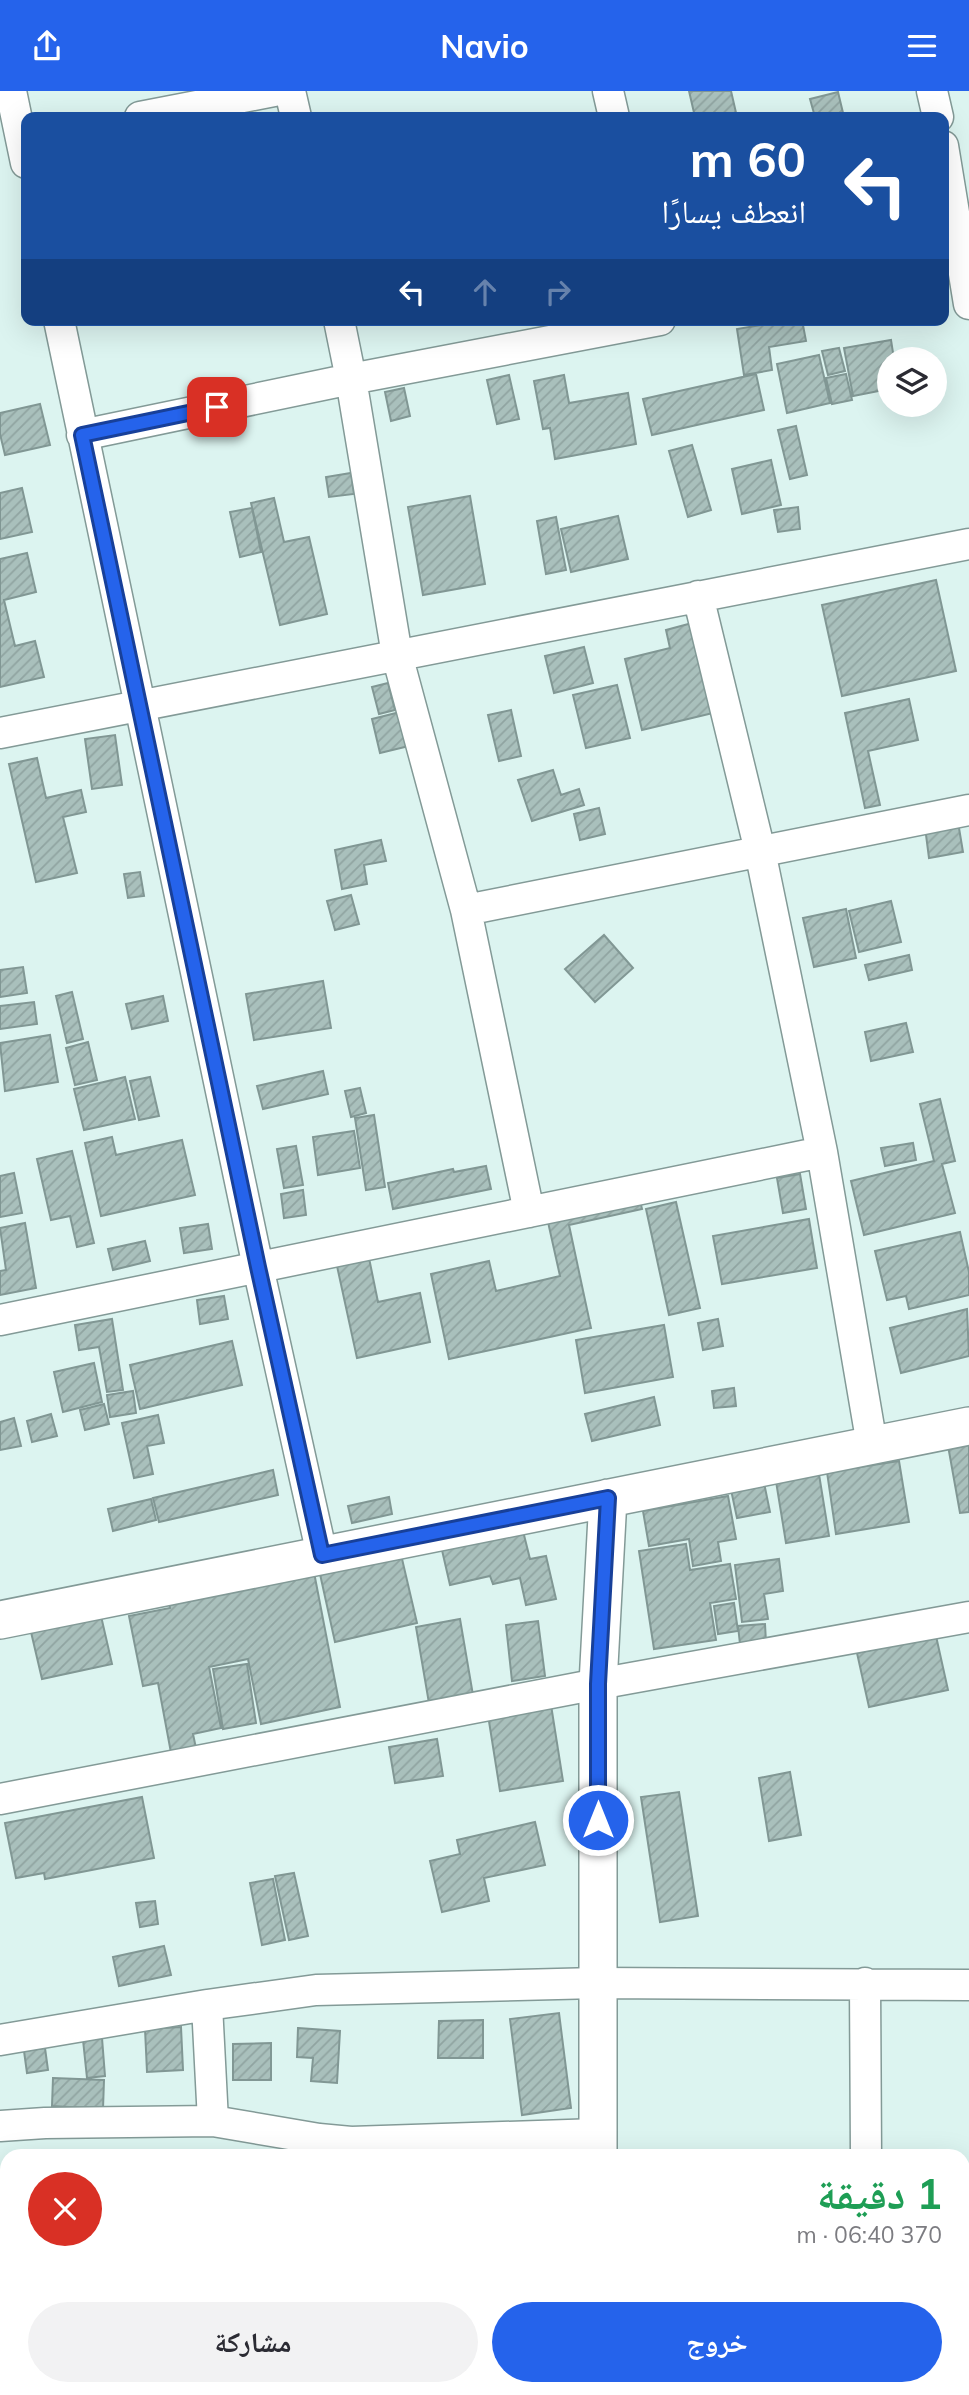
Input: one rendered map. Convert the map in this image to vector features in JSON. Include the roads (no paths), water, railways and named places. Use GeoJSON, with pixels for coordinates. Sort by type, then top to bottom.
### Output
{"type":"FeatureCollection","features":[{"type":"Feature","properties":{"kind":"street"},"geometry":{"type":"LineString","coordinates":[[11,91],[19,147]]}},
{"type":"Feature","properties":{"kind":"street"},"geometry":{"type":"LineString","coordinates":[[166,112],[274,91]]}},
{"type":"Feature","properties":{"kind":"street"},"geometry":{"type":"LineString","coordinates":[[290,91],[295,112]]}},
{"type":"Feature","properties":{"kind":"street"},"geometry":{"type":"LineString","coordinates":[[608,91],[613,112]]}},
{"type":"Feature","properties":{"kind":"street"},"geometry":{"type":"LineString","coordinates":[[932,91],[937,112]]}},
{"type":"Feature","properties":{"kind":"street"},"geometry":{"type":"LineString","coordinates":[[949,217],[953,264],[969,304]]}},
{"type":"Feature","properties":{"kind":"street"},"geometry":{"type":"LineString","coordinates":[[60,326],[258,1267],[322,1555]]}},
{"type":"Feature","properties":{"kind":"street"},"geometry":{"type":"LineString","coordinates":[[340,326],[397,655],[466,910],[528,1212]]}},
{"type":"Feature","properties":{"kind":"street"},"geometry":{"type":"LineString","coordinates":[[82,435],[351,379],[628,326]]}},
{"type":"Feature","properties":{"kind":"street"},"geometry":{"type":"LineString","coordinates":[[0,733],[969,544]]}},
{"type":"Feature","properties":{"kind":"street"},"geometry":{"type":"LineString","coordinates":[[698,596],[760,851],[822,1152],[872,1445]]}},
{"type":"Feature","properties":{"kind":"street"},"geometry":{"type":"LineString","coordinates":[[466,910],[969,810]]}},
{"type":"Feature","properties":{"kind":"street"},"geometry":{"type":"LineString","coordinates":[[0,1320],[822,1152]]}},
{"type":"Feature","properties":{"kind":"street"},"geometry":{"type":"LineString","coordinates":[[0,1620],[969,1426]]}},
{"type":"Feature","properties":{"kind":"street"},"geometry":{"type":"LineString","coordinates":[[0,2126],[213,2121],[351,2142],[598,2145],[598,1684],[608,1498]]}},
{"type":"Feature","properties":{"kind":"street"},"geometry":{"type":"LineString","coordinates":[[0,1799],[598,1684],[969,1617]]}},
{"type":"Feature","properties":{"kind":"street"},"geometry":{"type":"LineString","coordinates":[[0,2040],[206,2005],[326,1990],[597,1983],[969,1985]]}},
{"type":"Feature","properties":{"kind":"street"},"geometry":{"type":"LineString","coordinates":[[864,1983],[866,2149]]}},
{"type":"Feature","properties":{"kind":"street"},"geometry":{"type":"LineString","coordinates":[[206,2005],[213,2121]]}}]}
